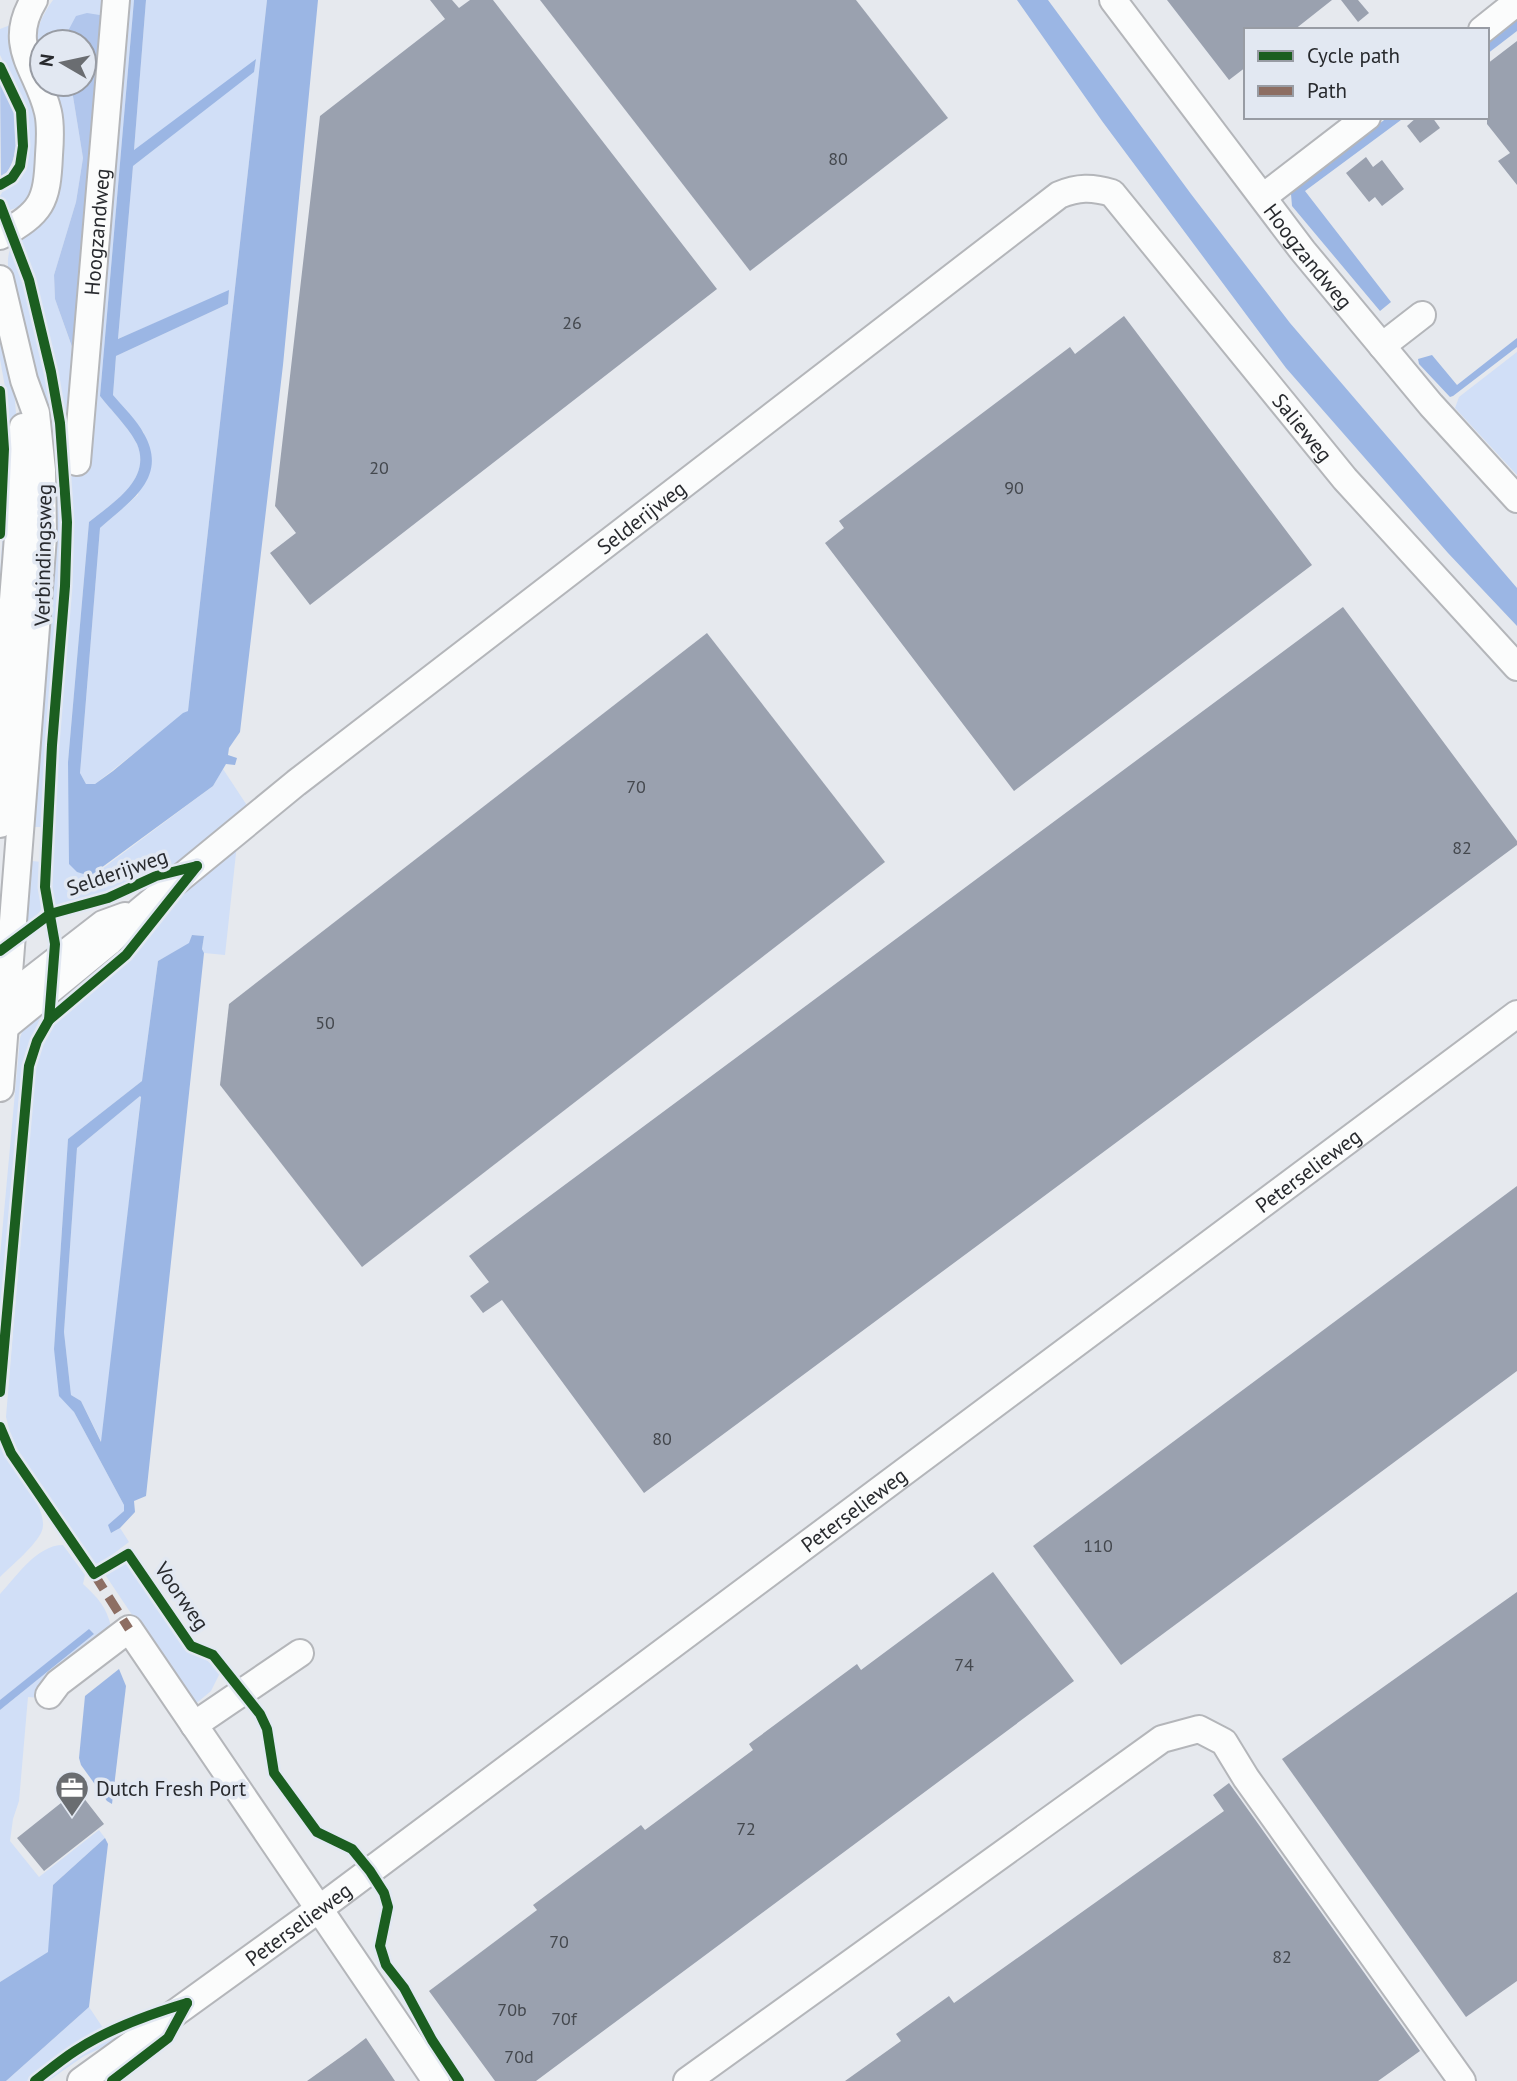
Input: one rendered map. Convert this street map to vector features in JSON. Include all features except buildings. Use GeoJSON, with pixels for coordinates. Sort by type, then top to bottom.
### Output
{"type":"FeatureCollection","features":[{"type":"Feature","properties":{"kind":"street"},"geometry":{"type":"LineString","coordinates":[[0,236],[29,218],[41,204],[48,186],[48,114],[39,84],[25,59],[22,38],[26,12],[34,0]]}},
{"type":"Feature","properties":{"kind":"street","name":"Hoogzandweg"},"geometry":{"type":"LineString","coordinates":[[76,462],[116,0]]}},
{"type":"Feature","properties":{"kind":"street","name":"Hoogzandweg"},"geometry":{"type":"LineString","coordinates":[[1113,0],[1303,251],[1431,405],[1517,499]]}},
{"type":"Feature","properties":{"kind":"street"},"geometry":{"type":"LineString","coordinates":[[1484,28],[1517,2]]}},
{"type":"Feature","properties":{"kind":"street"},"geometry":{"type":"LineString","coordinates":[[1263,197],[1364,119]]}},
{"type":"Feature","properties":{"kind":"street","name":"Selderijweg"},"geometry":{"type":"LineString","coordinates":[[3,1015],[108,943],[140,911],[296,783],[1059,195],[1076,188],[1095,188]]}},
{"type":"Feature","properties":{"kind":"street","name":"Salieweg"},"geometry":{"type":"LineString","coordinates":[[1095,188],[1112,193],[1345,479],[1517,667]]}},
{"type":"Feature","properties":{"kind":"street","name":"Verbindingsweg"},"geometry":{"type":"LineString","coordinates":[[0,279],[24,380],[36,413],[42,470],[43,537],[11,953],[3,1015],[0,1088]]}},
{"type":"Feature","properties":{"kind":"street"},"geometry":{"type":"LineString","coordinates":[[1382,346],[1422,315]]}},
{"type":"Feature","properties":{"kind":"street","name":"Verbindingsweg"},"geometry":{"type":"LineString","coordinates":[[0,824],[8,674],[21,516],[24,380]]}},
{"type":"Feature","properties":{"kind":"street","name":"Selderijweg"},"geometry":{"type":"LineString","coordinates":[[3,1015],[45,968],[103,924],[140,911]]}},
{"type":"Feature","properties":{"kind":"street"},"geometry":{"type":"LineString","coordinates":[[11,953],[31,967],[45,968]]}},
{"type":"Feature","properties":{"kind":"street","name":"Peterselieweg"},"geometry":{"type":"LineString","coordinates":[[81,2081],[319,1909],[1517,1014]]}},
{"type":"Feature","properties":{"kind":"street"},"geometry":{"type":"LineString","coordinates":[[49,1695],[58,1683],[129,1629],[436,2081]]}},
{"type":"Feature","properties":{"kind":"street"},"geometry":{"type":"LineString","coordinates":[[194,1725],[300,1653]]}},
{"type":"Feature","properties":{"kind":"street"},"geometry":{"type":"LineString","coordinates":[[687,2081],[1162,1739],[1199,1729],[1224,1742],[1246,1778],[1462,2081]]}},
{"type":"Feature","properties":{"kind":"shaded area"},"geometry":{"type":"Polygon","coordinates":[[[53,0],[134,0],[100,396],[134,438],[140,457],[139,469],[127,489],[89,522],[68,762],[98,872],[213,786],[223,769],[250,810],[181,861],[114,891],[60,906],[51,905],[48,895],[68,581],[68,473],[62,411],[53,360],[41,310],[17,236],[42,217],[45,98],[73,98],[83,158],[76,202],[54,275],[55,299],[75,356],[106,16],[76,28],[38,28],[53,0]]]}},
{"type":"Feature","properties":{"kind":"shaded area"},"geometry":{"type":"Polygon","coordinates":[[[134,0],[146,0],[134,150],[256,59],[254,72],[133,166],[118,339],[229,290],[228,304],[116,356],[113,395],[144,434],[152,464],[142,488],[100,528],[80,773],[86,784],[95,784],[188,711],[267,0],[318,0],[283,365],[240,732],[229,748],[228,755],[237,758],[235,765],[226,764],[213,786],[90,876],[77,872],[69,864],[68,762],[89,522],[127,489],[139,469],[140,457],[134,438],[100,396],[134,0]]]}},
{"type":"Feature","properties":{"kind":"shaded area"},"geometry":{"type":"Polygon","coordinates":[[[146,0],[267,0],[188,711],[95,784],[86,784],[80,773],[100,528],[138,495],[144,433],[113,395],[116,356],[228,304],[229,291],[118,339],[133,166],[253,72],[256,61],[134,150],[146,0]]]}},
{"type":"Feature","properties":{"kind":"shaded area"},"geometry":{"type":"Polygon","coordinates":[[[1017,0],[1048,0],[1290,323],[1517,588],[1517,626],[1448,553],[1286,368],[1102,121],[1017,0]]]}},
{"type":"Feature","properties":{"kind":"shaded area"},"geometry":{"type":"Polygon","coordinates":[[[87,13],[106,16],[76,358],[55,299],[54,275],[76,202],[83,158],[73,98],[98,98],[98,28],[70,28],[76,16],[87,13]]]}},
{"type":"Feature","properties":{"kind":"shaded area"},"geometry":{"type":"Polygon","coordinates":[[[1517,19],[1517,31],[1489,52],[1489,40],[1517,19]]]}},
{"type":"Feature","properties":{"kind":"shaded area"},"geometry":{"type":"Polygon","coordinates":[[[13,24],[28,74],[28,98],[35,98],[40,114],[36,188],[22,206],[7,211],[0,196],[21,172],[24,164],[27,119],[21,98],[0,55],[0,29],[13,24]]]}},
{"type":"Feature","properties":{"kind":"shaded area"},"geometry":{"type":"Polygon","coordinates":[[[0,78],[10,97],[17,126],[14,156],[7,173],[1,178],[0,78]]]}},
{"type":"Feature","properties":{"kind":"shaded area"},"geometry":{"type":"Polygon","coordinates":[[[1385,119],[1402,119],[1305,191],[1391,302],[1380,311],[1292,206],[1291,194],[1385,119]]]}},
{"type":"Feature","properties":{"kind":"shaded area"},"geometry":{"type":"Polygon","coordinates":[[[13,243],[35,319],[52,395],[61,473],[62,586],[46,827],[35,827],[21,313],[8,269],[9,251],[13,243]]]}},
{"type":"Feature","properties":{"kind":"shaded area"},"geometry":{"type":"Polygon","coordinates":[[[0,317],[14,388],[18,440],[0,696],[0,576],[8,441],[5,387],[0,359],[0,317]]]}},
{"type":"Feature","properties":{"kind":"shaded area"},"geometry":{"type":"Polygon","coordinates":[[[1517,338],[1517,347],[1450,397],[1419,364],[1418,359],[1432,355],[1457,385],[1517,338]]]}},
{"type":"Feature","properties":{"kind":"shaded area"},"geometry":{"type":"Polygon","coordinates":[[[1517,352],[1517,475],[1455,408],[1459,397],[1517,352]]]}},
{"type":"Feature","properties":{"kind":"shaded area"},"geometry":{"type":"Polygon","coordinates":[[[237,844],[225,955],[204,953],[204,936],[192,935],[190,943],[158,961],[142,1081],[68,1139],[54,1349],[74,1412],[124,1505],[124,1511],[109,1525],[111,1533],[120,1528],[129,1542],[100,1564],[92,1563],[18,1455],[6,1417],[35,1067],[40,1050],[53,1025],[125,959],[206,869],[237,844]]]}},
{"type":"Feature","properties":{"kind":"shaded area"},"geometry":{"type":"Polygon","coordinates":[[[32,861],[42,862],[42,907],[38,914],[27,922],[32,861]]]}},
{"type":"Feature","properties":{"kind":"shaded area"},"geometry":{"type":"Polygon","coordinates":[[[192,935],[204,936],[146,1496],[134,1501],[135,1512],[120,1528],[111,1533],[108,1525],[124,1511],[124,1505],[74,1412],[59,1396],[54,1349],[68,1139],[142,1081],[158,961],[189,943],[192,935]],[[141,1097],[77,1148],[64,1332],[71,1395],[81,1401],[101,1442],[141,1097]]]}},
{"type":"Feature","properties":{"kind":"shaded area"},"geometry":{"type":"Polygon","coordinates":[[[44,1005],[26,1051],[22,1071],[0,1336],[0,1256],[20,1038],[23,1029],[44,1005]]]}},
{"type":"Feature","properties":{"kind":"shaded area"},"geometry":{"type":"Polygon","coordinates":[[[141,1095],[102,1443],[81,1401],[71,1395],[64,1332],[77,1148],[141,1095]]]}},
{"type":"Feature","properties":{"kind":"shaded area"},"geometry":{"type":"Polygon","coordinates":[[[0,1443],[36,1500],[43,1523],[41,1533],[33,1545],[0,1577],[0,1443]]]}},
{"type":"Feature","properties":{"kind":"shaded area"},"geometry":{"type":"Polygon","coordinates":[[[63,1545],[85,1575],[83,1584],[101,1603],[111,1627],[42,1698],[28,1697],[19,1801],[10,1841],[39,1877],[99,1830],[105,1838],[53,1885],[49,1952],[0,1982],[0,1710],[94,1634],[89,1630],[0,1700],[0,1594],[36,1556],[54,1546],[63,1545]]]}},
{"type":"Feature","properties":{"kind":"shaded area"},"geometry":{"type":"Polygon","coordinates":[[[126,1561],[182,1643],[207,1660],[220,1673],[211,1691],[193,1706],[104,1573],[126,1561]]]}},
{"type":"Feature","properties":{"kind":"shaded area"},"geometry":{"type":"Polygon","coordinates":[[[89,1629],[94,1634],[0,1710],[0,1700],[89,1629]]]}},
{"type":"Feature","properties":{"kind":"shaded area"},"geometry":{"type":"Polygon","coordinates":[[[119,1669],[126,1686],[112,1804],[81,1765],[79,1758],[85,1696],[119,1669]]]}},
{"type":"Feature","properties":{"kind":"shaded area"},"geometry":{"type":"Polygon","coordinates":[[[105,1838],[108,1844],[89,2007],[6,2081],[0,2081],[0,1982],[48,1952],[53,1885],[105,1838]]]}},
{"type":"Feature","properties":{"kind":"shaded area"},"geometry":{"type":"Polygon","coordinates":[[[89,2007],[105,2031],[75,2047],[27,2081],[6,2081],[89,2007]]]}},
{"type":"Feature","properties":{"kind":"shaded area"},"geometry":{"type":"Polygon","coordinates":[[[151,2017],[127,2036],[84,2056],[48,2081],[40,2081],[76,2055],[151,2017]]]}},
{"type":"Feature","properties":{"kind":"marked path"},"geometry":{"type":"LineString","coordinates":[[94,1574],[129,1629]]}},
{"type":"Feature","properties":{"kind":"cycle path"},"geometry":{"type":"LineString","coordinates":[[0,67],[21,111],[23,146],[20,166],[12,178],[0,185]]}},
{"type":"Feature","properties":{"kind":"cycle path"},"geometry":{"type":"LineString","coordinates":[[0,204],[29,280],[51,372],[60,423],[67,522],[45,887],[55,944],[49,1020],[37,1041],[29,1066],[0,1392]]}},
{"type":"Feature","properties":{"kind":"cycle path"},"geometry":{"type":"LineString","coordinates":[[0,391],[4,449],[0,534]]}},
{"type":"Feature","properties":{"kind":"cycle path"},"geometry":{"type":"LineString","coordinates":[[0,951],[50,914],[108,898],[156,876],[197,866]]}},
{"type":"Feature","properties":{"kind":"cycle path"},"geometry":{"type":"LineString","coordinates":[[49,1020],[126,955],[197,866]]}},
{"type":"Feature","properties":{"kind":"cycle path","name":"Voorweg"},"geometry":{"type":"LineString","coordinates":[[0,1427],[11,1453],[94,1574],[128,1554],[191,1646],[213,1655],[260,1714],[267,1729],[274,1773],[317,1832],[352,1849],[384,1893],[388,1907],[380,1946],[386,1965],[404,1988],[432,2040],[459,2081]]}},
{"type":"Feature","properties":{"kind":"cycle path"},"geometry":{"type":"LineString","coordinates":[[35,2081],[70,2054],[101,2036],[144,2017],[187,2003]]}},
{"type":"Feature","properties":{"kind":"cycle path"},"geometry":{"type":"LineString","coordinates":[[112,2081],[168,2038],[187,2003]]}},
{"type":"Feature","properties":{"kind":"place","name":"Dutch Fresh Port"},"geometry":{"type":"Point","coordinates":[72,1818]}}]}
